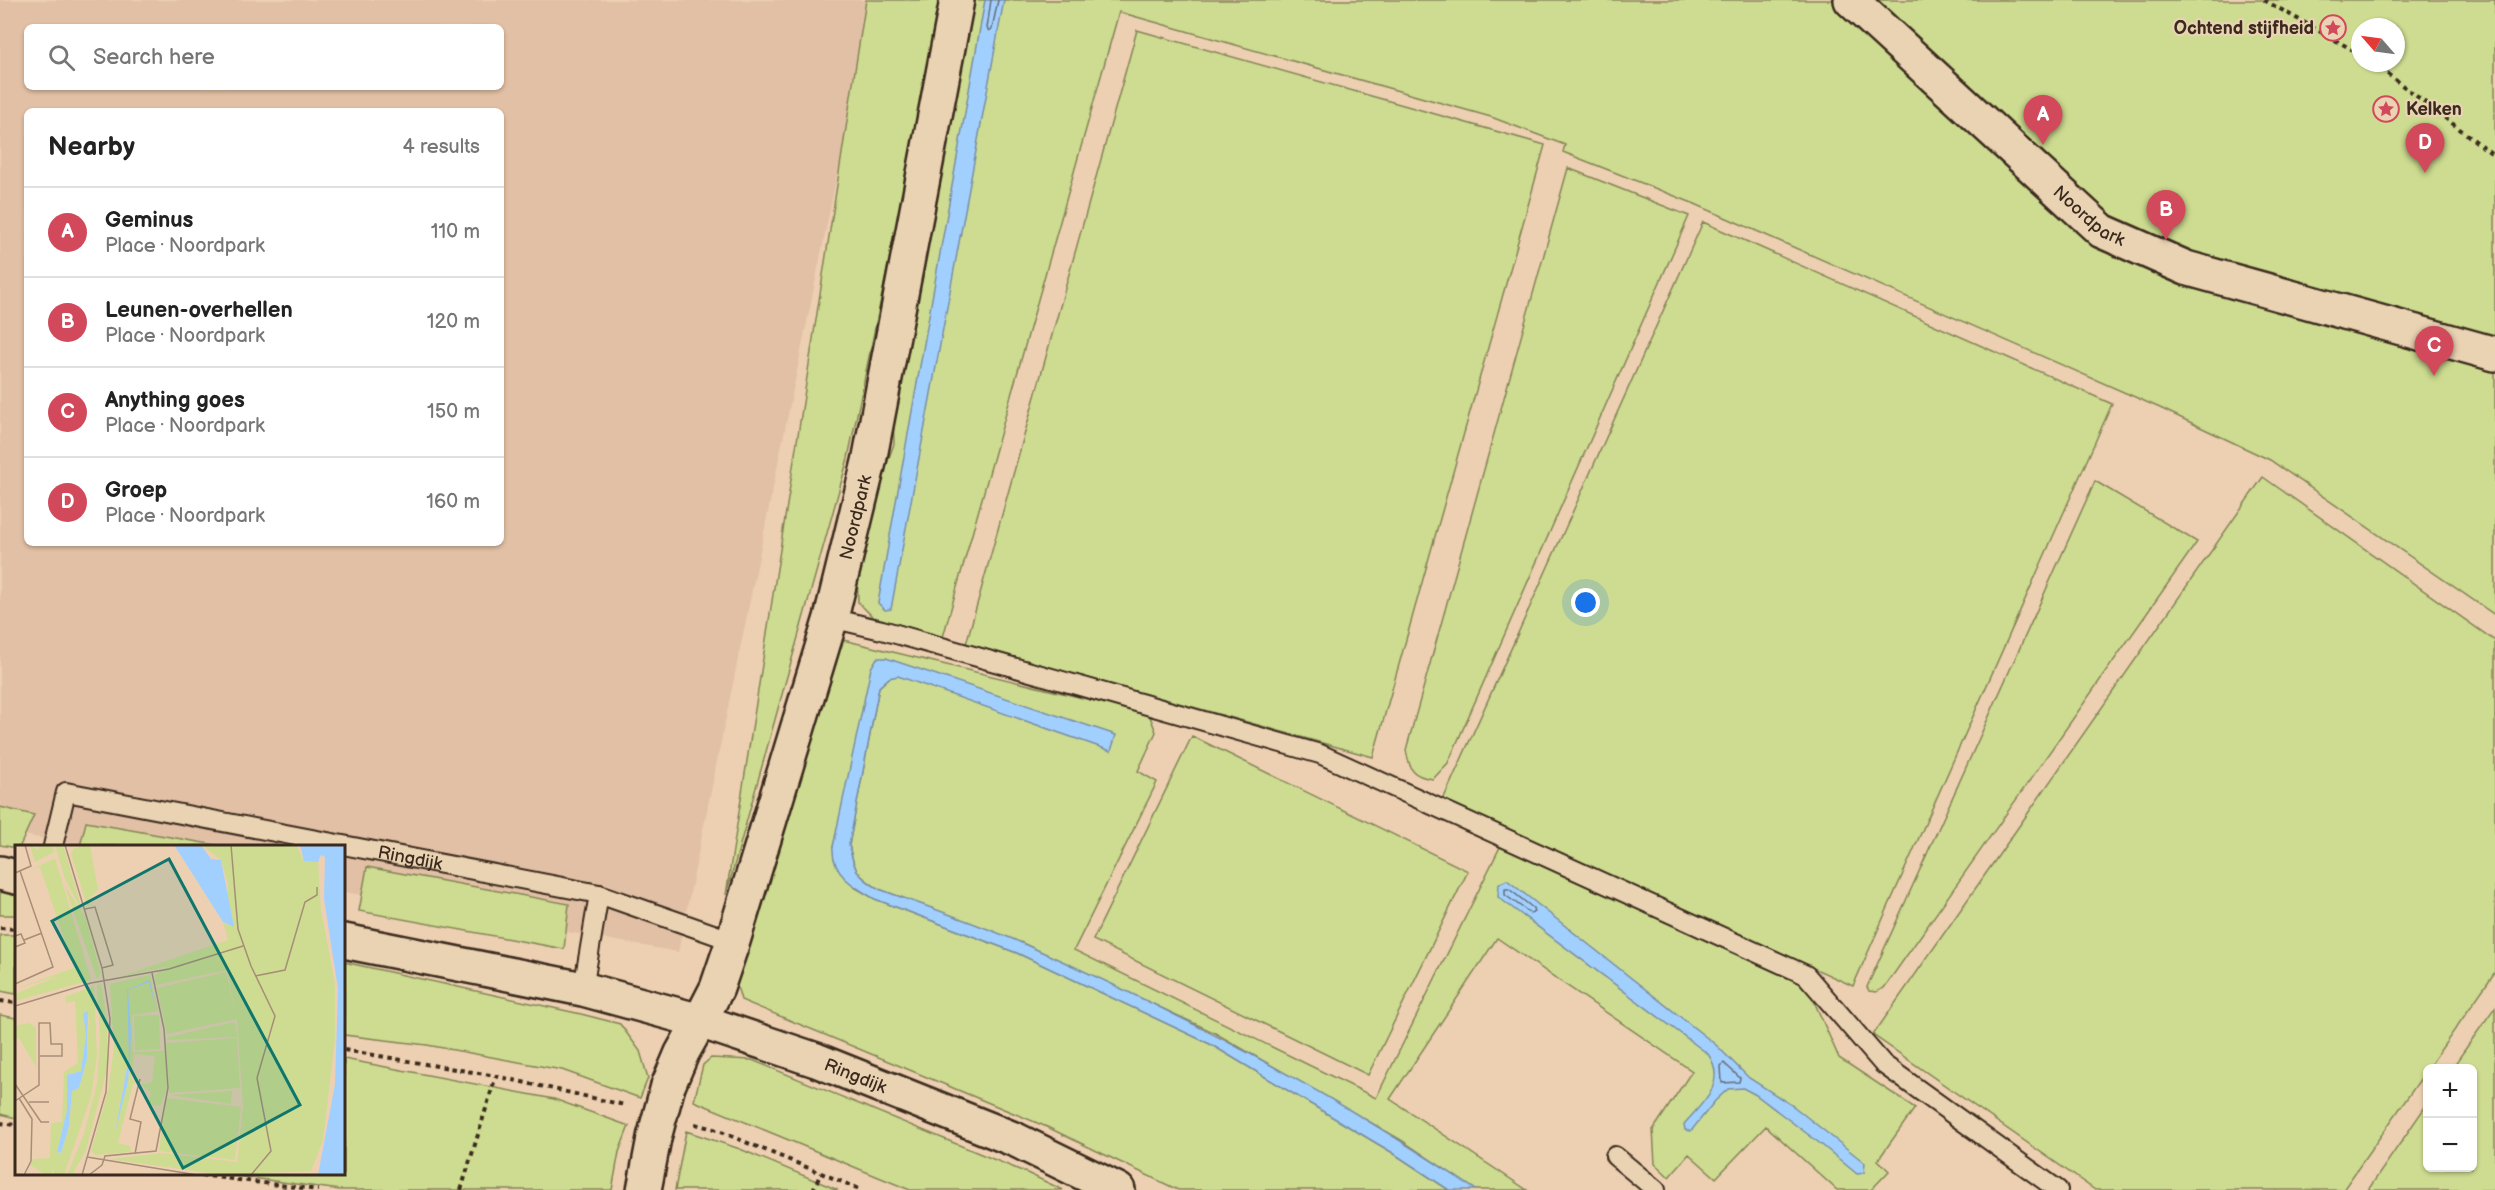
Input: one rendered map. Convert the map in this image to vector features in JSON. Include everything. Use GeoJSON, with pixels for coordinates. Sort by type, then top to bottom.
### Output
{"type":"FeatureCollection","features":[{"type":"Feature","properties":{"kind":"street","name":"Noordpark"},"geometry":{"type":"LineString","coordinates":[[644,1190],[654,1138],[668,1086],[682,1053],[717,988],[831,618],[869,462],[957,0]]}},
{"type":"Feature","properties":{"kind":"street","name":"Noordpark"},"geometry":{"type":"LineString","coordinates":[[1851,0],[2102,231],[2186,268],[2495,354]]}},
{"type":"Feature","properties":{"kind":"street"},"geometry":{"type":"LineString","coordinates":[[0,873],[15,877]]}},
{"type":"Feature","properties":{"kind":"street","name":"Ringdijk"},"geometry":{"type":"LineString","coordinates":[[345,941],[583,989],[700,1021],[816,1060],[1004,1135],[1118,1190]]}},
{"type":"Feature","properties":{"kind":"lane"},"geometry":{"type":"LineString","coordinates":[[831,618],[882,630],[1320,754],[1806,975],[1883,1064],[2058,1190]]}},
{"type":"Feature","properties":{"kind":"lane","name":"Ringdijk"},"geometry":{"type":"LineString","coordinates":[[53,845],[66,792],[328,844]]}},
{"type":"Feature","properties":{"kind":"lane","name":"Ringdijk"},"geometry":{"type":"LineString","coordinates":[[345,847],[599,894],[733,941]]}},
{"type":"Feature","properties":{"kind":"lane"},"geometry":{"type":"LineString","coordinates":[[583,989],[599,894]]}},
{"type":"Feature","properties":{"kind":"lane"},"geometry":{"type":"LineString","coordinates":[[1615,1156],[1656,1190]]}},
{"type":"Feature","properties":{"kind":"path"},"geometry":{"type":"LineString","coordinates":[[2264,0],[2351,49]]}},
{"type":"Feature","properties":{"kind":"path"},"geometry":{"type":"LineString","coordinates":[[2385,72],[2495,156]]}},
{"type":"Feature","properties":{"kind":"path"},"geometry":{"type":"LineString","coordinates":[[0,928],[15,929]]}},
{"type":"Feature","properties":{"kind":"path"},"geometry":{"type":"LineString","coordinates":[[0,1001],[15,1003]]}},
{"type":"Feature","properties":{"kind":"path"},"geometry":{"type":"LineString","coordinates":[[345,1050],[496,1076],[634,1108]]}},
{"type":"Feature","properties":{"kind":"path"},"geometry":{"type":"LineString","coordinates":[[461,1190],[496,1076]]}},
{"type":"Feature","properties":{"kind":"path"},"geometry":{"type":"LineString","coordinates":[[0,1123],[15,1125]]}},
{"type":"Feature","properties":{"kind":"path"},"geometry":{"type":"LineString","coordinates":[[691,1123],[714,1129],[862,1190]]}},
{"type":"Feature","properties":{"kind":"path"},"geometry":{"type":"LineString","coordinates":[[813,1190],[821,1173]]}},
{"type":"Feature","properties":{"kind":"path"},"geometry":{"type":"LineString","coordinates":[[207,1175],[318,1190]]}},
{"type":"Feature","properties":{"kind":"shaded area"},"geometry":{"type":"Polygon","coordinates":[[[0,0],[873,0],[678,952],[345,892],[345,845],[80,845],[0,831],[0,0]]]}},
{"type":"Feature","properties":{"kind":"green space"},"geometry":{"type":"Polygon","coordinates":[[[866,0],[943,0],[848,458],[726,895],[866,0]]]}},
{"type":"Feature","properties":{"kind":"green space"},"geometry":{"type":"Polygon","coordinates":[[[967,0],[2495,0],[2495,615],[2270,460],[2160,408],[1695,204],[1563,152],[1565,145],[1491,117],[1119,12],[943,637],[873,617],[858,602],[857,561],[869,513],[894,444],[893,409],[967,0]]]}},
{"type":"Feature","properties":{"kind":"green space"},"geometry":{"type":"Polygon","coordinates":[[[1137,30],[1545,145],[1373,757],[966,644],[1137,30]]]}},
{"type":"Feature","properties":{"kind":"green space"},"geometry":{"type":"Polygon","coordinates":[[[1568,168],[1689,216],[1448,763],[1433,779],[1426,778],[1413,771],[1406,750],[1568,168]]]}},
{"type":"Feature","properties":{"kind":"green space"},"geometry":{"type":"Polygon","coordinates":[[[1703,222],[2112,404],[1853,986],[1443,800],[1703,222]]]}},
{"type":"Feature","properties":{"kind":"green space"},"geometry":{"type":"Polygon","coordinates":[[[2263,477],[2495,641],[2495,972],[2431,1064],[2423,1064],[2423,1075],[2343,1190],[2095,1190],[1873,1035],[2263,477]]]}},
{"type":"Feature","properties":{"kind":"green space"},"geometry":{"type":"Polygon","coordinates":[[[2095,481],[2197,542],[1884,988],[1876,992],[1869,991],[1867,987],[2095,481]]]}},
{"type":"Feature","properties":{"kind":"green space"},"geometry":{"type":"Polygon","coordinates":[[[835,638],[1149,714],[1156,732],[1138,771],[1157,782],[1074,950],[1376,1098],[1501,845],[1806,983],[1839,1058],[1915,1108],[1878,1160],[1889,1171],[1871,1190],[1837,1190],[1766,1126],[1716,1178],[1689,1154],[1669,1177],[1655,1164],[1653,1130],[1692,1071],[1497,938],[1390,1099],[1527,1190],[1476,1190],[1401,1140],[1215,1033],[1022,943],[879,889],[858,872],[849,845],[879,687],[889,678],[897,675],[886,658],[833,847],[854,887],[875,899],[1017,953],[1210,1044],[1393,1153],[1449,1190],[1178,1190],[1047,1127],[741,1000],[737,986],[745,941],[835,638]]]}},
{"type":"Feature","properties":{"kind":"green space"},"geometry":{"type":"Polygon","coordinates":[[[1192,736],[1468,871],[1368,1075],[1093,940],[1192,736]]]}},
{"type":"Feature","properties":{"kind":"green space"},"geometry":{"type":"Polygon","coordinates":[[[0,807],[34,815],[20,845],[15,845],[15,848],[0,845],[0,807]]]}},
{"type":"Feature","properties":{"kind":"green space"},"geometry":{"type":"Polygon","coordinates":[[[86,822],[215,845],[80,845],[86,822]]]}},
{"type":"Feature","properties":{"kind":"green space"},"geometry":{"type":"Polygon","coordinates":[[[367,867],[569,904],[564,949],[359,911],[367,867]]]}},
{"type":"Feature","properties":{"kind":"green space"},"geometry":{"type":"Polygon","coordinates":[[[0,891],[15,894],[15,915],[0,915],[0,891]]]}},
{"type":"Feature","properties":{"kind":"green space"},"geometry":{"type":"Polygon","coordinates":[[[0,935],[15,935],[15,994],[0,991],[0,935]]]}},
{"type":"Feature","properties":{"kind":"green space"},"geometry":{"type":"Polygon","coordinates":[[[345,962],[620,1024],[640,1051],[648,1078],[640,1098],[562,1070],[427,1045],[345,1035],[345,962]]]}},
{"type":"Feature","properties":{"kind":"green space"},"geometry":{"type":"Polygon","coordinates":[[[2495,1007],[2495,1190],[2368,1190],[2423,1110],[2423,1172],[2477,1172],[2477,1064],[2455,1064],[2495,1007]]]}},
{"type":"Feature","properties":{"kind":"green space"},"geometry":{"type":"Polygon","coordinates":[[[0,1015],[15,1018],[15,1118],[0,1114],[0,1015]]]}},
{"type":"Feature","properties":{"kind":"green space"},"geometry":{"type":"Polygon","coordinates":[[[711,1058],[752,1060],[1027,1173],[1063,1190],[910,1190],[694,1101],[703,1065],[711,1058]]]}},
{"type":"Feature","properties":{"kind":"green space"},"geometry":{"type":"Polygon","coordinates":[[[345,1059],[554,1099],[629,1126],[619,1152],[612,1190],[340,1190],[230,1175],[345,1175],[345,1059]]]}},
{"type":"Feature","properties":{"kind":"green space"},"geometry":{"type":"Polygon","coordinates":[[[686,1131],[740,1149],[838,1190],[675,1190],[686,1131]]]}},
{"type":"Feature","properties":{"kind":"water"},"geometry":{"type":"Polygon","coordinates":[[[985,0],[1004,0],[891,609],[885,610],[878,603],[985,0]]]}},
{"type":"Feature","properties":{"kind":"water"},"geometry":{"type":"Polygon","coordinates":[[[877,658],[886,658],[1116,735],[1111,751],[898,676],[889,678],[879,687],[849,845],[853,861],[861,876],[879,889],[970,922],[1083,970],[1199,1027],[1312,1088],[1476,1190],[1449,1190],[1393,1153],[1210,1044],[1017,953],[875,899],[845,879],[836,865],[833,847],[871,668],[877,658]]]}},
{"type":"Feature","properties":{"kind":"water"},"geometry":{"type":"Polygon","coordinates":[[[1507,880],[1716,1045],[1749,1078],[1793,1106],[1865,1163],[1864,1173],[1857,1174],[1756,1095],[1743,1088],[1728,1089],[1715,1101],[1691,1131],[1685,1130],[1684,1124],[1705,1100],[1714,1083],[1713,1064],[1708,1054],[1498,897],[1499,884],[1507,880]]]}},
{"type":"Feature","properties":{"kind":"place","name":"Ochtend stijfheid"},"geometry":{"type":"Point","coordinates":[2333,28]}},
{"type":"Feature","properties":{"kind":"place","name":"Kelken"},"geometry":{"type":"Point","coordinates":[2386,109]}},
{"type":"Feature","properties":{"kind":"place","name":"Geminus"},"geometry":{"type":"Point","coordinates":[2043,145]}},
{"type":"Feature","properties":{"kind":"place","name":"Groep"},"geometry":{"type":"Point","coordinates":[2425,173]}},
{"type":"Feature","properties":{"kind":"place","name":"Leunen-overhellen"},"geometry":{"type":"Point","coordinates":[2166,240]}},
{"type":"Feature","properties":{"kind":"place","name":"Anything goes"},"geometry":{"type":"Point","coordinates":[2434,376]}}]}
